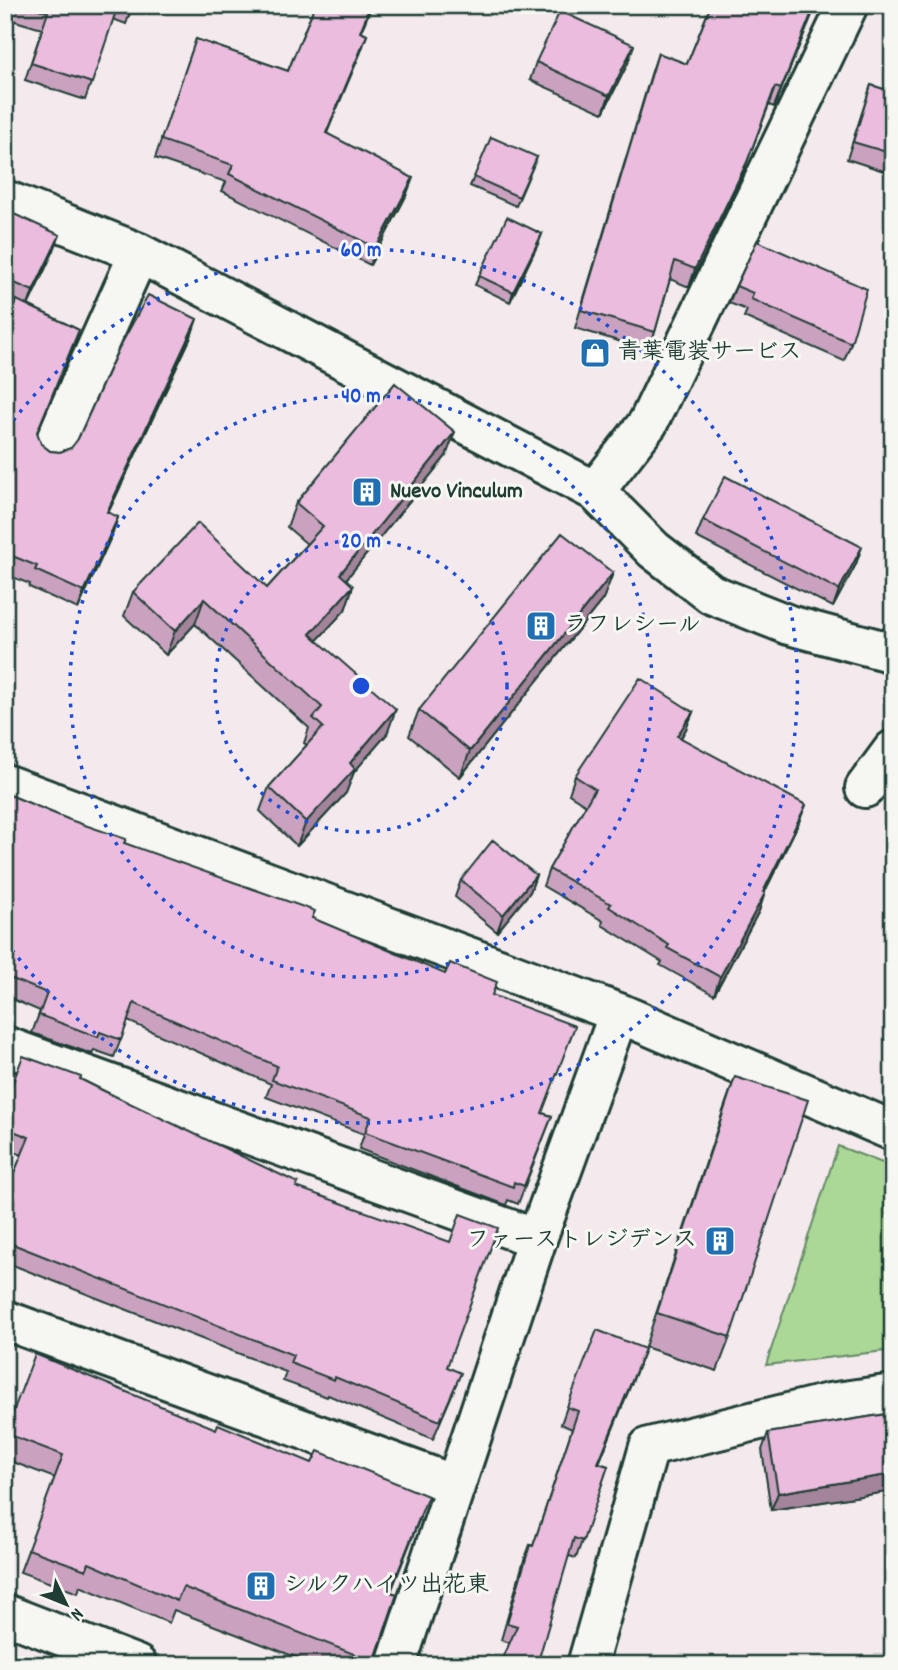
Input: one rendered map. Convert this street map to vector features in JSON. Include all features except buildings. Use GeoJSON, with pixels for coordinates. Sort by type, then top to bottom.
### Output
{"type":"FeatureCollection","features":[{"type":"Feature","properties":{"kind":"street"},"geometry":{"type":"LineString","coordinates":[[595,491],[648,424],[848,5]]}},
{"type":"Feature","properties":{"kind":"street"},"geometry":{"type":"LineString","coordinates":[[5,200],[139,253],[595,491],[654,550],[711,594],[789,625],[893,653]]}},
{"type":"Feature","properties":{"kind":"street"},"geometry":{"type":"LineString","coordinates":[[51,448],[139,253]]}},
{"type":"Feature","properties":{"kind":"street"},"geometry":{"type":"LineString","coordinates":[[865,788],[893,750]]}},
{"type":"Feature","properties":{"kind":"street"},"geometry":{"type":"LineString","coordinates":[[5,784],[619,1013],[893,1131]]}},
{"type":"Feature","properties":{"kind":"street"},"geometry":{"type":"LineString","coordinates":[[396,1665],[537,1239],[619,1013]]}},
{"type":"Feature","properties":{"kind":"street"},"geometry":{"type":"LineString","coordinates":[[5,1046],[537,1239]]}},
{"type":"Feature","properties":{"kind":"street"},"geometry":{"type":"LineString","coordinates":[[5,1320],[454,1485]]}},
{"type":"Feature","properties":{"kind":"street"},"geometry":{"type":"LineString","coordinates":[[587,1665],[649,1447],[829,1403],[893,1394]]}},
{"type":"Feature","properties":{"kind":"street"},"geometry":{"type":"LineString","coordinates":[[5,1614],[137,1665]]}},
{"type":"Feature","properties":{"kind":"green space"},"geometry":{"type":"Polygon","coordinates":[[[838,1146],[893,1167],[893,1350],[766,1365],[838,1146]]]}},
{"type":"Feature","properties":{"kind":"place","name":"青葉電装サービス"},"geometry":{"type":"Point","coordinates":[595,353]}},
{"type":"Feature","properties":{"kind":"place","name":"Nuevo Vinculum"},"geometry":{"type":"Point","coordinates":[367,492]}},
{"type":"Feature","properties":{"kind":"place","name":"ラフレシール"},"geometry":{"type":"Point","coordinates":[541,626]}},
{"type":"Feature","properties":{"kind":"place","name":"ファーストレジデンス"},"geometry":{"type":"Point","coordinates":[720,1241]}},
{"type":"Feature","properties":{"kind":"place","name":"シルクハイツ出花東"},"geometry":{"type":"Point","coordinates":[261,1586]}}]}
